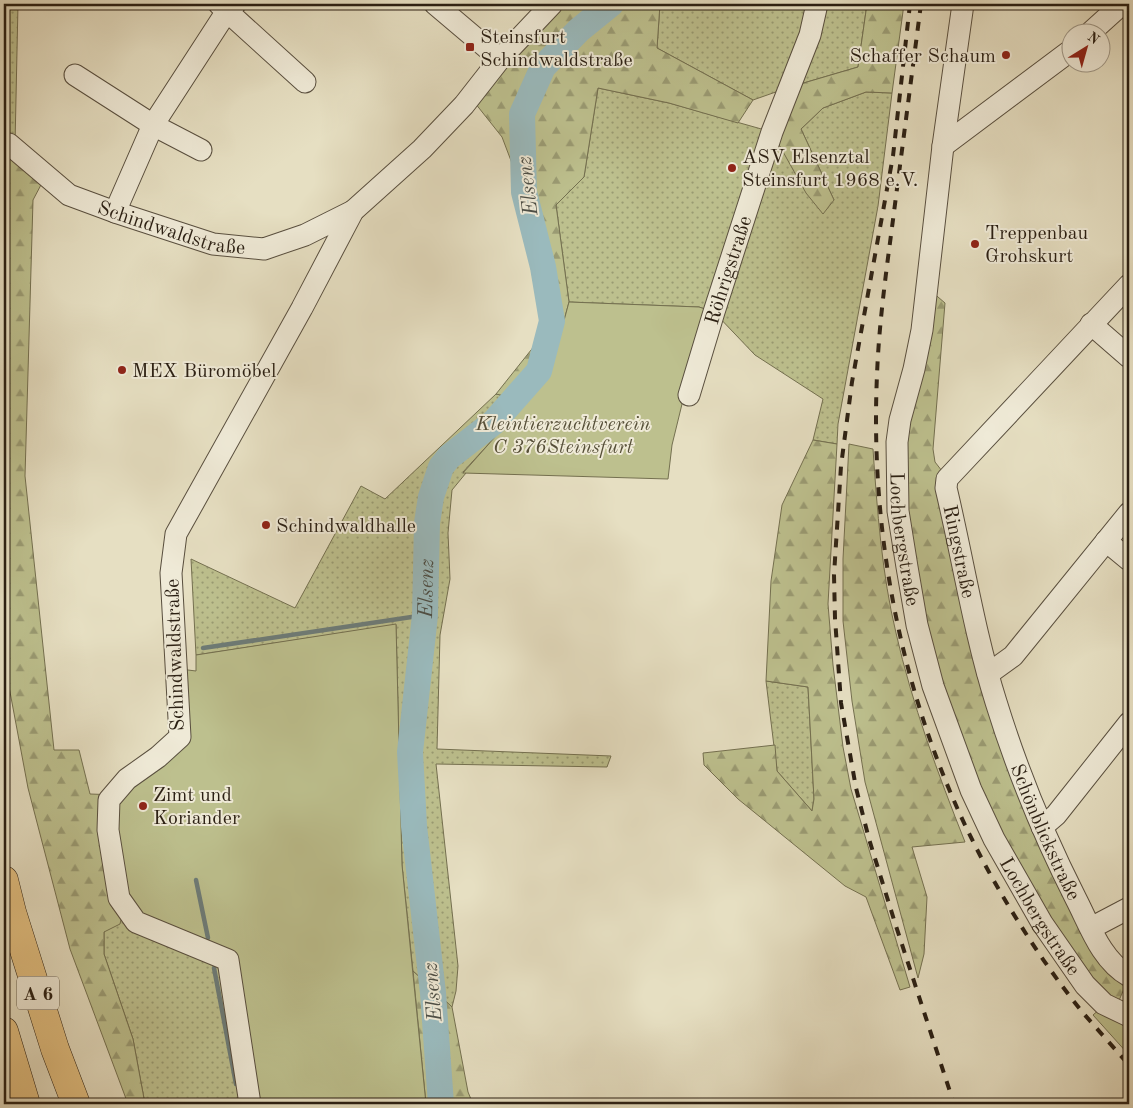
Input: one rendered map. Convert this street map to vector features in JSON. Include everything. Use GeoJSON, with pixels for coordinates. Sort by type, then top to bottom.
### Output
{"type":"FeatureCollection","features":[{"type":"Feature","properties":{"kind":"highway","name":"A 6"},"geometry":{"type":"LineString","coordinates":[[4,880],[12,912],[55,1049],[76,1104]]}},
{"type":"Feature","properties":{"kind":"highway","name":"A 6"},"geometry":{"type":"LineString","coordinates":[[4,1031],[26,1104]]}},
{"type":"Feature","properties":{"kind":"street"},"geometry":{"type":"LineString","coordinates":[[436,4],[500,59]]}},
{"type":"Feature","properties":{"kind":"street","name":"Schindwaldstraße"},"geometry":{"type":"LineString","coordinates":[[4,144],[9,144],[69,195],[213,244],[264,248],[305,235],[353,211],[422,149],[464,105],[500,59],[552,4]]}},
{"type":"Feature","properties":{"kind":"street","name":"Röhrigstraße"},"geometry":{"type":"LineString","coordinates":[[689,395],[769,142],[810,36],[817,4]]}},
{"type":"Feature","properties":{"kind":"street","name":"Lochbergstraße"},"geometry":{"type":"LineString","coordinates":[[963,4],[943,146],[922,330],[900,420],[897,442],[898,511],[918,625],[934,686],[968,781],[994,839],[1047,930],[1085,985],[1104,1004],[1129,1016]]}},
{"type":"Feature","properties":{"kind":"street"},"geometry":{"type":"LineString","coordinates":[[1102,22],[1122,4]]}},
{"type":"Feature","properties":{"kind":"street"},"geometry":{"type":"LineString","coordinates":[[115,212],[153,125],[227,6],[305,82]]}},
{"type":"Feature","properties":{"kind":"street"},"geometry":{"type":"LineString","coordinates":[[943,146],[1060,58]]}},
{"type":"Feature","properties":{"kind":"street"},"geometry":{"type":"LineString","coordinates":[[75,75],[153,125],[201,150]]}},
{"type":"Feature","properties":{"kind":"street","name":"Schindwaldstraße"},"geometry":{"type":"LineString","coordinates":[[250,1104],[228,960],[136,922],[119,898],[108,830],[109,800],[127,779],[158,757],[180,737],[171,573],[176,534],[302,308],[353,211]]}},
{"type":"Feature","properties":{"kind":"street","name":"Ringstraße"},"geometry":{"type":"LineString","coordinates":[[988,674],[946,488],[947,479],[1129,285]]}},
{"type":"Feature","properties":{"kind":"street"},"geometry":{"type":"LineString","coordinates":[[1091,324],[1129,357]]}},
{"type":"Feature","properties":{"kind":"street"},"geometry":{"type":"LineString","coordinates":[[988,674],[1013,656],[1129,513]]}},
{"type":"Feature","properties":{"kind":"street"},"geometry":{"type":"LineString","coordinates":[[1106,542],[1129,560]]}},
{"type":"Feature","properties":{"kind":"street","name":"Schönblickstraße"},"geometry":{"type":"LineString","coordinates":[[988,674],[996,702],[1053,854],[1090,928],[1108,958],[1118,969],[1129,976]]}},
{"type":"Feature","properties":{"kind":"street"},"geometry":{"type":"LineString","coordinates":[[1042,827],[1056,815],[1129,723]]}},
{"type":"Feature","properties":{"kind":"street"},"geometry":{"type":"LineString","coordinates":[[1090,928],[1129,908]]}},
{"type":"Feature","properties":{"kind":"green space"},"geometry":{"type":"Polygon","coordinates":[[[4,4],[18,4],[15,145],[4,149],[4,4]]]}},
{"type":"Feature","properties":{"kind":"green space"},"geometry":{"type":"Polygon","coordinates":[[[560,4],[660,4],[657,48],[753,100],[738,123],[669,103],[598,88],[584,177],[556,205],[569,302],[555,354],[543,383],[527,401],[496,394],[543,335],[513,166],[502,137],[475,103],[560,4]]]}},
{"type":"Feature","properties":{"kind":"green space"},"geometry":{"type":"Polygon","coordinates":[[[660,4],[867,4],[858,67],[753,100],[657,48],[660,4]]]}},
{"type":"Feature","properties":{"kind":"green space"},"geometry":{"type":"Polygon","coordinates":[[[867,4],[904,4],[892,93],[866,92],[823,108],[801,129],[834,200],[823,214],[806,193],[772,132],[790,87],[858,67],[867,4]]]}},
{"type":"Feature","properties":{"kind":"green space"},"geometry":{"type":"Polygon","coordinates":[[[598,88],[669,103],[772,132],[834,200],[801,129],[823,108],[866,92],[892,93],[878,206],[838,424],[837,444],[813,440],[823,399],[755,355],[714,312],[699,307],[569,302],[556,205],[584,177],[598,88]]]}},
{"type":"Feature","properties":{"kind":"green space"},"geometry":{"type":"Polygon","coordinates":[[[4,149],[43,181],[33,200],[25,476],[54,750],[79,750],[90,794],[118,795],[126,899],[120,924],[104,932],[104,954],[133,1039],[145,1104],[128,1104],[70,949],[28,788],[4,660],[4,149]]]}},
{"type":"Feature","properties":{"kind":"green space"},"geometry":{"type":"Polygon","coordinates":[[[931,291],[945,303],[933,449],[935,462],[942,471],[1007,747],[1127,982],[1117,1005],[1078,966],[1003,843],[943,701],[906,523],[902,460],[931,291]]]}},
{"type":"Feature","properties":{"kind":"green space","name":"Kleintierzuchtverein C 376Steinsfurt"},"geometry":{"type":"Polygon","coordinates":[[[569,302],[699,307],[714,312],[683,400],[672,445],[668,479],[463,473],[543,383],[555,354],[569,302]]]}},
{"type":"Feature","properties":{"kind":"green space"},"geometry":{"type":"Polygon","coordinates":[[[496,394],[528,401],[463,472],[466,473],[452,490],[448,533],[450,579],[440,635],[437,749],[611,756],[607,767],[436,764],[458,966],[456,991],[452,1007],[413,971],[402,865],[396,625],[196,655],[191,559],[295,608],[361,486],[385,499],[496,394]]]}},
{"type":"Feature","properties":{"kind":"green space"},"geometry":{"type":"Polygon","coordinates":[[[813,440],[837,444],[828,604],[833,665],[843,747],[851,789],[910,987],[900,990],[866,897],[845,886],[738,799],[704,765],[703,753],[775,745],[777,771],[812,811],[814,799],[808,687],[766,681],[771,581],[782,505],[813,440]]]}},
{"type":"Feature","properties":{"kind":"green space"},"geometry":{"type":"Polygon","coordinates":[[[849,444],[873,449],[878,518],[884,565],[891,611],[902,660],[926,739],[965,842],[912,847],[927,897],[924,954],[918,978],[865,782],[852,701],[843,621],[843,559],[849,444]]]}},
{"type":"Feature","properties":{"kind":"green space"},"geometry":{"type":"Polygon","coordinates":[[[396,624],[402,865],[426,1104],[256,1104],[228,949],[131,911],[113,812],[118,795],[168,757],[180,669],[196,671],[196,655],[396,624]]]}},
{"type":"Feature","properties":{"kind":"green space"},"geometry":{"type":"Polygon","coordinates":[[[766,681],[808,687],[814,799],[812,811],[777,771],[766,681]]]}},
{"type":"Feature","properties":{"kind":"green space"},"geometry":{"type":"Polygon","coordinates":[[[126,899],[228,949],[256,1104],[145,1104],[133,1039],[104,954],[104,932],[126,899]]]}},
{"type":"Feature","properties":{"kind":"green space"},"geometry":{"type":"Polygon","coordinates":[[[413,971],[452,1007],[468,1092],[473,1104],[426,1104],[413,971]]]}},
{"type":"Feature","properties":{"kind":"green space"},"geometry":{"type":"Polygon","coordinates":[[[1101,1008],[1123,1025],[1129,1027],[1129,1055],[1093,1015],[1101,1008]]]}},
{"type":"Feature","properties":{"kind":"waterway","name":"Elsenz"},"geometry":{"type":"LineString","coordinates":[[441,1104],[433,993],[414,826],[410,752],[425,615],[427,523],[431,497],[441,467],[449,457],[494,422],[539,371],[552,321],[543,267],[524,192],[522,114],[543,67],[579,30],[611,4]]}},
{"type":"Feature","properties":{"kind":"waterway"},"geometry":{"type":"LineString","coordinates":[[203,648],[425,615]]}},
{"type":"Feature","properties":{"kind":"waterway"},"geometry":{"type":"LineString","coordinates":[[196,880],[208,938]]}},
{"type":"Feature","properties":{"kind":"waterway"},"geometry":{"type":"LineString","coordinates":[[214,968],[236,1084]]}},
{"type":"Feature","properties":{"kind":"railway"},"geometry":{"type":"LineString","coordinates":[[910,4],[893,156],[852,382],[841,466],[834,575],[835,618],[841,703],[856,788],[869,839],[895,923],[954,1104]]}},
{"type":"Feature","properties":{"kind":"railway"},"geometry":{"type":"LineString","coordinates":[[921,4],[884,294],[877,375],[876,442],[880,508],[888,574],[901,640],[918,705],[940,768],[967,829],[998,888],[1049,968],[1084,1014],[1129,1065]]}},
{"type":"Feature","properties":{"kind":"place","name":"Steinsfurt Schindwaldstraße"},"geometry":{"type":"Point","coordinates":[470,47]}},
{"type":"Feature","properties":{"kind":"place","name":"Schaffer Schaum"},"geometry":{"type":"Point","coordinates":[1006,55]}},
{"type":"Feature","properties":{"kind":"place","name":"ASV Elsenztal Steinsfurt 1968 e.V."},"geometry":{"type":"Point","coordinates":[732,168]}},
{"type":"Feature","properties":{"kind":"place","name":"Treppenbau Grohskurt"},"geometry":{"type":"Point","coordinates":[975,244]}},
{"type":"Feature","properties":{"kind":"place","name":"MEX Büromöbel"},"geometry":{"type":"Point","coordinates":[122,370]}},
{"type":"Feature","properties":{"kind":"place","name":"Schindwaldhalle"},"geometry":{"type":"Point","coordinates":[266,525]}},
{"type":"Feature","properties":{"kind":"place","name":"Zimt und Koriander"},"geometry":{"type":"Point","coordinates":[143,806]}}]}
